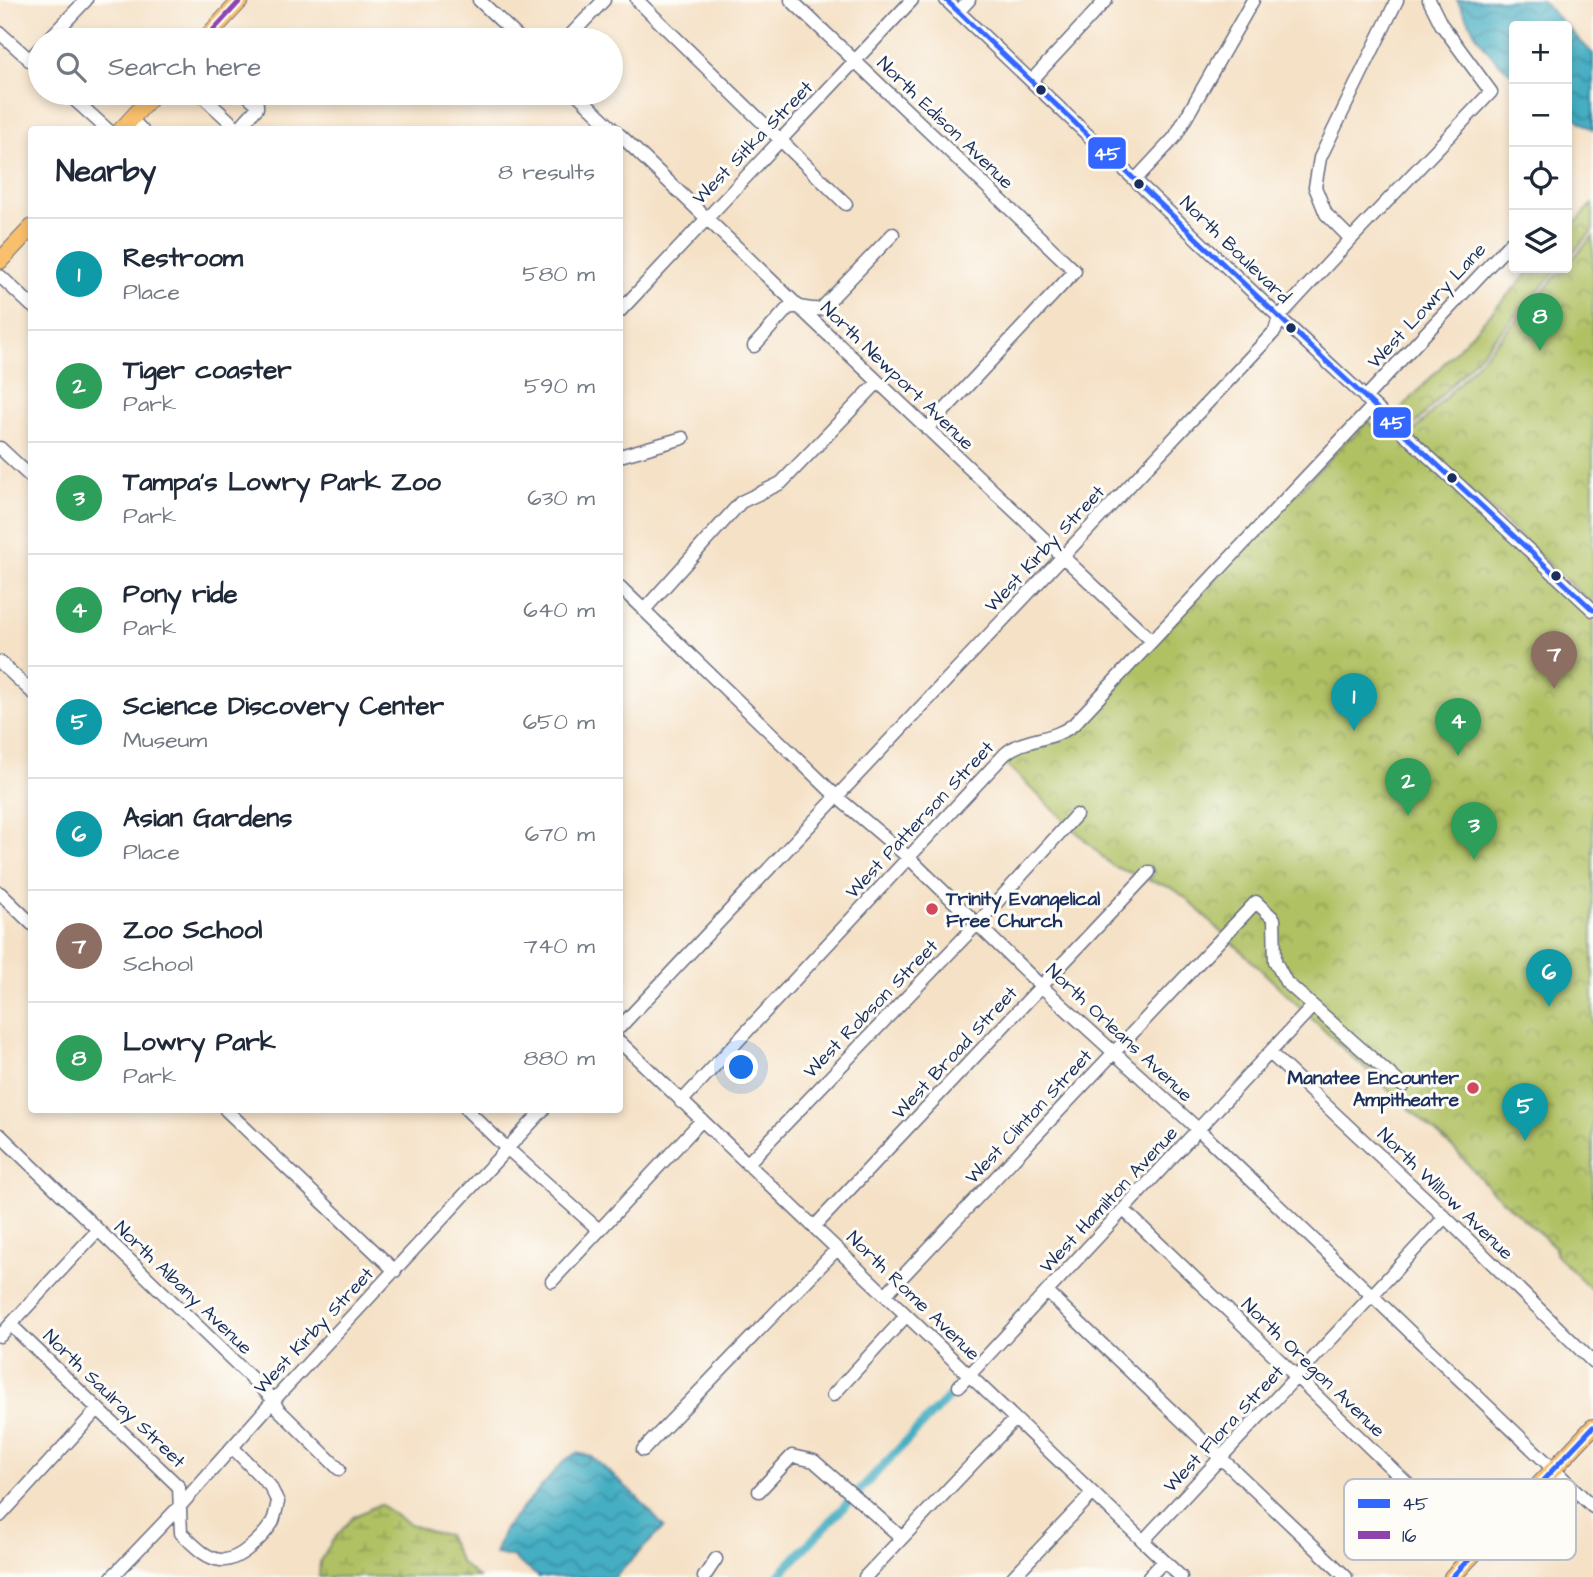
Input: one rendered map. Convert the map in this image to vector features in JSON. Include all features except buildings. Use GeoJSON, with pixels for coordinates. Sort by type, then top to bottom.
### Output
{"type":"FeatureCollection","features":[{"type":"Feature","properties":{"kind":"main road"},"geometry":{"type":"LineString","coordinates":[[215,28],[241,0]]}},
{"type":"Feature","properties":{"kind":"main road"},"geometry":{"type":"LineString","coordinates":[[131,126],[146,105]]}},
{"type":"Feature","properties":{"kind":"main road"},"geometry":{"type":"LineString","coordinates":[[0,261],[28,231]]}},
{"type":"Feature","properties":{"kind":"main road"},"geometry":{"type":"LineString","coordinates":[[1544,1479],[1593,1427]]}},
{"type":"Feature","properties":{"kind":"main road"},"geometry":{"type":"LineString","coordinates":[[1452,1577],[1468,1560]]}},
{"type":"Feature","properties":{"kind":"street"},"geometry":{"type":"LineString","coordinates":[[59,28],[86,0]]}},
{"type":"Feature","properties":{"kind":"street"},"geometry":{"type":"LineString","coordinates":[[479,0],[508,28]]}},
{"type":"Feature","properties":{"kind":"street"},"geometry":{"type":"LineString","coordinates":[[577,28],[604,0]]}},
{"type":"Feature","properties":{"kind":"street"},"geometry":{"type":"LineString","coordinates":[[637,0],[846,204]]}},
{"type":"Feature","properties":{"kind":"street","name":"North Edison Avenue"},"geometry":{"type":"LineString","coordinates":[[791,0],[1074,271],[927,429]]}},
{"type":"Feature","properties":{"kind":"street","name":"West Sitka Street"},"geometry":{"type":"LineString","coordinates":[[623,308],[912,0]]}},
{"type":"Feature","properties":{"kind":"street","name":"North Boulevard"},"geometry":{"type":"LineString","coordinates":[[946,0],[1369,402],[1593,610]]}},
{"type":"Feature","properties":{"kind":"street"},"geometry":{"type":"LineString","coordinates":[[958,12],[969,0]]}},
{"type":"Feature","properties":{"kind":"street"},"geometry":{"type":"LineString","coordinates":[[1031,81],[1106,0]]}},
{"type":"Feature","properties":{"kind":"street"},"geometry":{"type":"LineString","coordinates":[[1135,180],[1175,137],[1253,0]]}},
{"type":"Feature","properties":{"kind":"street"},"geometry":{"type":"LineString","coordinates":[[1351,239],[1326,214],[1315,187],[1320,158],[1397,0]]}},
{"type":"Feature","properties":{"kind":"street","name":"West Kirby Street"},"geometry":{"type":"LineString","coordinates":[[623,1024],[1275,331],[1279,317],[1491,92],[1441,24],[1429,0]]}},
{"type":"Feature","properties":{"kind":"street"},"geometry":{"type":"LineString","coordinates":[[0,33],[28,59]]}},
{"type":"Feature","properties":{"kind":"street"},"geometry":{"type":"LineString","coordinates":[[80,105],[104,126]]}},
{"type":"Feature","properties":{"kind":"street"},"geometry":{"type":"LineString","coordinates":[[212,105],[235,126]]}},
{"type":"Feature","properties":{"kind":"street"},"geometry":{"type":"LineString","coordinates":[[241,126],[257,105]]}},
{"type":"Feature","properties":{"kind":"street"},"geometry":{"type":"LineString","coordinates":[[588,105],[610,126]]}},
{"type":"Feature","properties":{"kind":"street","name":"North Newport Avenue"},"geometry":{"type":"LineString","coordinates":[[623,138],[1152,641]]}},
{"type":"Feature","properties":{"kind":"street"},"geometry":{"type":"LineString","coordinates":[[754,346],[788,308],[799,307],[814,311],[821,309],[893,234]]}},
{"type":"Feature","properties":{"kind":"street","name":"West Lowry Lane"},"geometry":{"type":"LineString","coordinates":[[1369,402],[1509,245]]}},
{"type":"Feature","properties":{"kind":"street"},"geometry":{"type":"LineString","coordinates":[[0,276],[28,302]]}},
{"type":"Feature","properties":{"kind":"street"},"geometry":{"type":"LineString","coordinates":[[644,610],[741,502],[781,484],[878,382]]}},
{"type":"Feature","properties":{"kind":"street","name":"West Patterson Street"},"geometry":{"type":"LineString","coordinates":[[681,1102],[1010,750],[1020,744],[1057,735],[1068,729],[1152,641],[1369,402]]}},
{"type":"Feature","properties":{"kind":"street"},"geometry":{"type":"LineString","coordinates":[[623,455],[683,438]]}},
{"type":"Feature","properties":{"kind":"street"},"geometry":{"type":"LineString","coordinates":[[0,448],[28,474]]}},
{"type":"Feature","properties":{"kind":"street","name":"North Orleans Avenue"},"geometry":{"type":"LineString","coordinates":[[623,590],[837,797],[908,858],[1199,1130],[1564,1479]]}},
{"type":"Feature","properties":{"kind":"street"},"geometry":{"type":"LineString","coordinates":[[0,662],[28,688]]}},
{"type":"Feature","properties":{"kind":"street","name":"West Robson Street"},"geometry":{"type":"LineString","coordinates":[[747,1164],[977,924],[1076,816]]}},
{"type":"Feature","properties":{"kind":"street","name":"West Broad Street"},"geometry":{"type":"LineString","coordinates":[[814,1227],[1149,872]]}},
{"type":"Feature","properties":{"kind":"street"},"geometry":{"type":"LineString","coordinates":[[0,894],[28,920]]}},
{"type":"Feature","properties":{"kind":"street","name":"West Clinton Street"},"geometry":{"type":"LineString","coordinates":[[885,1295],[1256,902],[1274,919],[1275,961],[1286,982],[1313,1006]]}},
{"type":"Feature","properties":{"kind":"street"},"geometry":{"type":"LineString","coordinates":[[1313,1006],[1403,1086]]}},
{"type":"Feature","properties":{"kind":"street","name":"West Hamilton Avenue"},"geometry":{"type":"LineString","coordinates":[[959,1386],[1313,1006]]}},
{"type":"Feature","properties":{"kind":"street","name":"North Rome Avenue"},"geometry":{"type":"LineString","coordinates":[[623,1045],[1181,1577]]}},
{"type":"Feature","properties":{"kind":"street","name":"North Willow Avenue"},"geometry":{"type":"LineString","coordinates":[[1270,1054],[1446,1217],[1593,1362]]}},
{"type":"Feature","properties":{"kind":"street"},"geometry":{"type":"LineString","coordinates":[[229,1113],[395,1271]]}},
{"type":"Feature","properties":{"kind":"street"},"geometry":{"type":"LineString","coordinates":[[470,1113],[599,1230]]}},
{"type":"Feature","properties":{"kind":"street","name":"West Kirby Street"},"geometry":{"type":"LineString","coordinates":[[112,1577],[540,1113]]}},
{"type":"Feature","properties":{"kind":"street"},"geometry":{"type":"LineString","coordinates":[[552,1282],[702,1120]]}},
{"type":"Feature","properties":{"kind":"street","name":"North Albany Avenue"},"geometry":{"type":"LineString","coordinates":[[0,1135],[274,1400],[277,1408],[339,1468]]}},
{"type":"Feature","properties":{"kind":"street","name":"North Oregon Avenue"},"geometry":{"type":"LineString","coordinates":[[1124,1210],[1403,1479]]}},
{"type":"Feature","properties":{"kind":"street","name":"West Flora Street"},"geometry":{"type":"LineString","coordinates":[[1143,1541],[1446,1217]]}},
{"type":"Feature","properties":{"kind":"street"},"geometry":{"type":"LineString","coordinates":[[0,1336],[98,1230]]}},
{"type":"Feature","properties":{"kind":"street"},"geometry":{"type":"LineString","coordinates":[[643,1450],[837,1249]]}},
{"type":"Feature","properties":{"kind":"street"},"geometry":{"type":"LineString","coordinates":[[1047,1292],[1346,1577]]}},
{"type":"Feature","properties":{"kind":"street"},"geometry":{"type":"LineString","coordinates":[[833,1395],[906,1316]]}},
{"type":"Feature","properties":{"kind":"street","name":"North Saulray Street"},"geometry":{"type":"LineString","coordinates":[[11,1325],[179,1487],[180,1506]]}},
{"type":"Feature","properties":{"kind":"street"},"geometry":{"type":"LineString","coordinates":[[0,1516],[98,1409]]}},
{"type":"Feature","properties":{"kind":"street"},"geometry":{"type":"LineString","coordinates":[[865,1577],[1015,1419]]}},
{"type":"Feature","properties":{"kind":"street"},"geometry":{"type":"LineString","coordinates":[[180,1506],[181,1532],[207,1556],[221,1560],[233,1559],[244,1553],[273,1522],[278,1502],[270,1486],[232,1447]]}},
{"type":"Feature","properties":{"kind":"street"},"geometry":{"type":"LineString","coordinates":[[759,1491],[792,1456],[814,1461],[902,1538]]}},
{"type":"Feature","properties":{"kind":"street","name":"North Orleans Avenue"},"geometry":{"type":"LineString","coordinates":[[1576,1490],[1593,1507]]}},
{"type":"Feature","properties":{"kind":"street"},"geometry":{"type":"LineString","coordinates":[[1013,1577],[1093,1493]]}},
{"type":"Feature","properties":{"kind":"street"},"geometry":{"type":"LineString","coordinates":[[704,1577],[716,1559]]}},
{"type":"Feature","properties":{"kind":"street"},"geometry":{"type":"LineString","coordinates":[[1149,1577],[1164,1561]]}},
{"type":"Feature","properties":{"kind":"green space"},"geometry":{"type":"Polygon","coordinates":[[[1593,203],[1593,230],[1572,253],[1572,226],[1593,203]]]}},
{"type":"Feature","properties":{"kind":"green space"},"geometry":{"type":"Polygon","coordinates":[[[1593,236],[1593,605],[1411,435],[1559,273],[1572,273],[1572,259],[1593,236]]]}},
{"type":"Feature","properties":{"kind":"green space"},"geometry":{"type":"Polygon","coordinates":[[[1528,273],[1554,273],[1408,432],[1393,418],[1528,273]]]}},
{"type":"Feature","properties":{"kind":"green space"},"geometry":{"type":"Polygon","coordinates":[[[1368,421],[1380,432],[1387,424],[1593,616],[1593,1291],[1555,1254],[1555,1247],[1490,1189],[1457,1152],[1353,1058],[1186,898],[1172,888],[1148,880],[1155,872],[1149,866],[1139,876],[1112,866],[1004,762],[1019,750],[1062,740],[1368,421]]]}},
{"type":"Feature","properties":{"kind":"green space"},"geometry":{"type":"Polygon","coordinates":[[[380,1504],[411,1524],[447,1535],[461,1563],[478,1577],[319,1577],[320,1561],[333,1540],[353,1517],[380,1504]]]}},
{"type":"Feature","properties":{"kind":"water"},"geometry":{"type":"Polygon","coordinates":[[[1457,0],[1541,0],[1561,21],[1509,21],[1509,72],[1495,60],[1474,31],[1457,0]]]}},
{"type":"Feature","properties":{"kind":"water"},"geometry":{"type":"Polygon","coordinates":[[[1572,32],[1593,54],[1593,130],[1572,115],[1572,32]]]}},
{"type":"Feature","properties":{"kind":"water"},"geometry":{"type":"Polygon","coordinates":[[[577,1453],[592,1457],[636,1496],[664,1527],[615,1577],[539,1577],[512,1557],[495,1554],[504,1529],[565,1460],[577,1453]]]}},
{"type":"Feature","properties":{"kind":"waterway"},"geometry":{"type":"LineString","coordinates":[[777,1577],[959,1386]]}},
{"type":"Feature","properties":{"kind":"transit line","name":"16"},"geometry":{"type":"LineString","coordinates":[[215,28],[241,0]]}},
{"type":"Feature","properties":{"kind":"transit line","name":"45"},"geometry":{"type":"LineString","coordinates":[[946,0],[1279,317],[1593,610]]}},
{"type":"Feature","properties":{"kind":"transit line","name":"45"},"geometry":{"type":"LineString","coordinates":[[1544,1479],[1593,1427]]}},
{"type":"Feature","properties":{"kind":"transit line","name":"45"},"geometry":{"type":"LineString","coordinates":[[1452,1577],[1468,1560]]}},
{"type":"Feature","properties":{"kind":"place","name":"Lowry Park"},"geometry":{"type":"Point","coordinates":[1540,351]}},
{"type":"Feature","properties":{"kind":"place","name":"Zoo School"},"geometry":{"type":"Point","coordinates":[1554,689]}},
{"type":"Feature","properties":{"kind":"place","name":"Restroom"},"geometry":{"type":"Point","coordinates":[1354,731]}},
{"type":"Feature","properties":{"kind":"place","name":"Pony ride"},"geometry":{"type":"Point","coordinates":[1458,756]}},
{"type":"Feature","properties":{"kind":"place","name":"Tiger coaster"},"geometry":{"type":"Point","coordinates":[1408,816]}},
{"type":"Feature","properties":{"kind":"place","name":"Tampa's Lowry Park Zoo"},"geometry":{"type":"Point","coordinates":[1474,860]}},
{"type":"Feature","properties":{"kind":"place","name":"Trinity Evangelical Free Church"},"geometry":{"type":"Point","coordinates":[932,909]}},
{"type":"Feature","properties":{"kind":"place","name":"Asian Gardens"},"geometry":{"type":"Point","coordinates":[1549,1007]}},
{"type":"Feature","properties":{"kind":"place","name":"Manatee Encounter Ampitheatre"},"geometry":{"type":"Point","coordinates":[1473,1088]}},
{"type":"Feature","properties":{"kind":"place","name":"Science Discovery Center"},"geometry":{"type":"Point","coordinates":[1525,1141]}}]}
